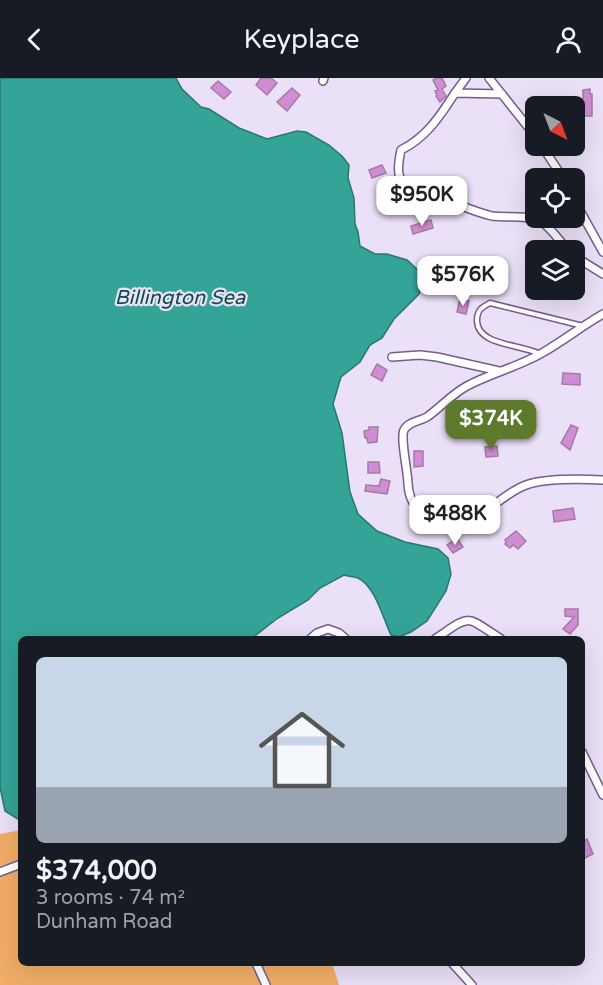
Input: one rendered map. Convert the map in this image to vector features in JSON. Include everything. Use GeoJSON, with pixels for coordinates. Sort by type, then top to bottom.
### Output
{"type":"FeatureCollection","features":[{"type":"Feature","properties":{"kind":"street"},"geometry":{"type":"LineString","coordinates":[[466,78],[427,132],[413,144],[401,150],[398,176],[405,186],[421,194],[442,198],[459,207],[492,216],[530,218],[542,222],[559,240]]}},
{"type":"Feature","properties":{"kind":"street"},"geometry":{"type":"LineString","coordinates":[[489,78],[525,123]]}},
{"type":"Feature","properties":{"kind":"street"},"geometry":{"type":"LineString","coordinates":[[455,93],[502,94]]}},
{"type":"Feature","properties":{"kind":"street"},"geometry":{"type":"LineString","coordinates":[[585,220],[603,252]]}},
{"type":"Feature","properties":{"kind":"street"},"geometry":{"type":"LineString","coordinates":[[585,263],[603,274]]}},
{"type":"Feature","properties":{"kind":"street"},"geometry":{"type":"LineString","coordinates":[[603,314],[541,354],[464,388],[428,416],[408,426],[403,431],[402,442],[409,493],[413,504],[424,516],[441,521],[453,522],[477,518],[512,491],[527,485],[539,482],[603,480]]}},
{"type":"Feature","properties":{"kind":"street"},"geometry":{"type":"LineString","coordinates":[[392,357],[436,357],[500,371]]}},
{"type":"Feature","properties":{"kind":"street"},"geometry":{"type":"LineString","coordinates":[[439,636],[458,623],[468,620],[477,622],[497,636]]}},
{"type":"Feature","properties":{"kind":"street"},"geometry":{"type":"LineString","coordinates":[[315,636],[328,629],[342,636]]}},
{"type":"Feature","properties":{"kind":"street"},"geometry":{"type":"LineString","coordinates":[[585,758],[603,795]]}},
{"type":"Feature","properties":{"kind":"street"},"geometry":{"type":"LineString","coordinates":[[0,872],[18,865]]}},
{"type":"Feature","properties":{"kind":"street"},"geometry":{"type":"LineString","coordinates":[[257,966],[266,985]]}},
{"type":"Feature","properties":{"kind":"street"},"geometry":{"type":"LineString","coordinates":[[455,966],[472,985]]}},
{"type":"Feature","properties":{"kind":"lane"},"geometry":{"type":"LineString","coordinates":[[541,354],[491,340],[482,335],[477,327],[477,314],[480,308],[490,303],[583,326]]}},
{"type":"Feature","properties":{"kind":"shaded area"},"geometry":{"type":"Polygon","coordinates":[[[18,831],[18,966],[333,966],[339,985],[0,985],[0,834],[18,831]]]}},
{"type":"Feature","properties":{"kind":"water","name":"Billington Sea"},"geometry":{"type":"Polygon","coordinates":[[[0,78],[176,78],[182,89],[201,107],[209,109],[239,128],[267,139],[297,131],[306,132],[329,145],[349,165],[348,178],[354,198],[355,224],[360,246],[375,254],[387,254],[407,260],[419,271],[423,281],[419,294],[394,319],[382,338],[370,345],[360,362],[341,377],[333,404],[342,433],[350,492],[358,514],[377,531],[405,542],[438,549],[448,558],[451,574],[446,591],[427,621],[401,636],[391,635],[378,603],[364,582],[344,575],[320,588],[308,600],[278,618],[255,636],[18,636],[18,819],[5,811],[0,787],[0,78]]]}},
{"type":"Feature","properties":{"kind":"building"},"geometry":{"type":"Polygon","coordinates":[[[261,78],[271,78],[277,83],[267,95],[256,85],[261,78]]]}},
{"type":"Feature","properties":{"kind":"building"},"geometry":{"type":"Polygon","coordinates":[[[442,78],[446,86],[442,89],[446,96],[440,102],[436,96],[435,91],[438,90],[433,80],[442,78]]]}},
{"type":"Feature","properties":{"kind":"building"},"geometry":{"type":"Polygon","coordinates":[[[218,81],[231,92],[224,99],[211,88],[218,81]]]}},
{"type":"Feature","properties":{"kind":"building"},"geometry":{"type":"Polygon","coordinates":[[[292,88],[300,95],[287,111],[277,102],[292,88]]]}},
{"type":"Feature","properties":{"kind":"building"},"geometry":{"type":"Polygon","coordinates":[[[590,89],[590,94],[592,94],[592,116],[585,116],[583,90],[590,89]]]}},
{"type":"Feature","properties":{"kind":"building"},"geometry":{"type":"Polygon","coordinates":[[[382,165],[386,173],[372,178],[369,170],[382,165]]]}},
{"type":"Feature","properties":{"kind":"building"},"geometry":{"type":"Polygon","coordinates":[[[431,220],[433,228],[413,234],[411,226],[431,220]]]}},
{"type":"Feature","properties":{"kind":"building"},"geometry":{"type":"Polygon","coordinates":[[[460,269],[463,280],[450,283],[448,273],[460,269]]]}},
{"type":"Feature","properties":{"kind":"building"},"geometry":{"type":"Polygon","coordinates":[[[460,299],[469,301],[466,314],[457,312],[460,299]]]}},
{"type":"Feature","properties":{"kind":"building"},"geometry":{"type":"Polygon","coordinates":[[[377,364],[387,370],[382,381],[371,375],[377,364]]]}},
{"type":"Feature","properties":{"kind":"building"},"geometry":{"type":"Polygon","coordinates":[[[563,373],[580,374],[580,385],[562,384],[563,373]]]}},
{"type":"Feature","properties":{"kind":"building"},"geometry":{"type":"Polygon","coordinates":[[[494,403],[496,420],[486,421],[484,404],[494,403]]]}},
{"type":"Feature","properties":{"kind":"building"},"geometry":{"type":"Polygon","coordinates":[[[571,425],[578,428],[570,450],[561,443],[571,425]]]}},
{"type":"Feature","properties":{"kind":"building"},"geometry":{"type":"Polygon","coordinates":[[[369,427],[378,427],[377,442],[368,443],[365,438],[364,431],[369,430],[369,427]]]}},
{"type":"Feature","properties":{"kind":"building"},"geometry":{"type":"Polygon","coordinates":[[[497,446],[498,456],[486,457],[485,447],[497,446]]]}},
{"type":"Feature","properties":{"kind":"building"},"geometry":{"type":"Polygon","coordinates":[[[414,451],[423,451],[423,466],[414,467],[414,451]]]}},
{"type":"Feature","properties":{"kind":"building"},"geometry":{"type":"Polygon","coordinates":[[[368,462],[379,462],[380,473],[368,473],[368,462]]]}},
{"type":"Feature","properties":{"kind":"building"},"geometry":{"type":"Polygon","coordinates":[[[381,479],[390,481],[387,494],[365,491],[366,485],[379,486],[381,479]]]}},
{"type":"Feature","properties":{"kind":"building"},"geometry":{"type":"Polygon","coordinates":[[[573,508],[575,519],[554,522],[553,511],[573,508]]]}},
{"type":"Feature","properties":{"kind":"building"},"geometry":{"type":"Polygon","coordinates":[[[516,531],[526,541],[518,549],[513,545],[510,548],[505,544],[505,540],[516,531]]]}},
{"type":"Feature","properties":{"kind":"building"},"geometry":{"type":"Polygon","coordinates":[[[457,538],[463,547],[453,553],[447,545],[457,538]]]}},
{"type":"Feature","properties":{"kind":"building"},"geometry":{"type":"Polygon","coordinates":[[[565,609],[578,609],[578,625],[570,634],[563,629],[574,617],[565,616],[565,609]]]}},
{"type":"Feature","properties":{"kind":"building"},"geometry":{"type":"Polygon","coordinates":[[[587,839],[593,854],[585,858],[585,840],[587,839]]]}}]}
